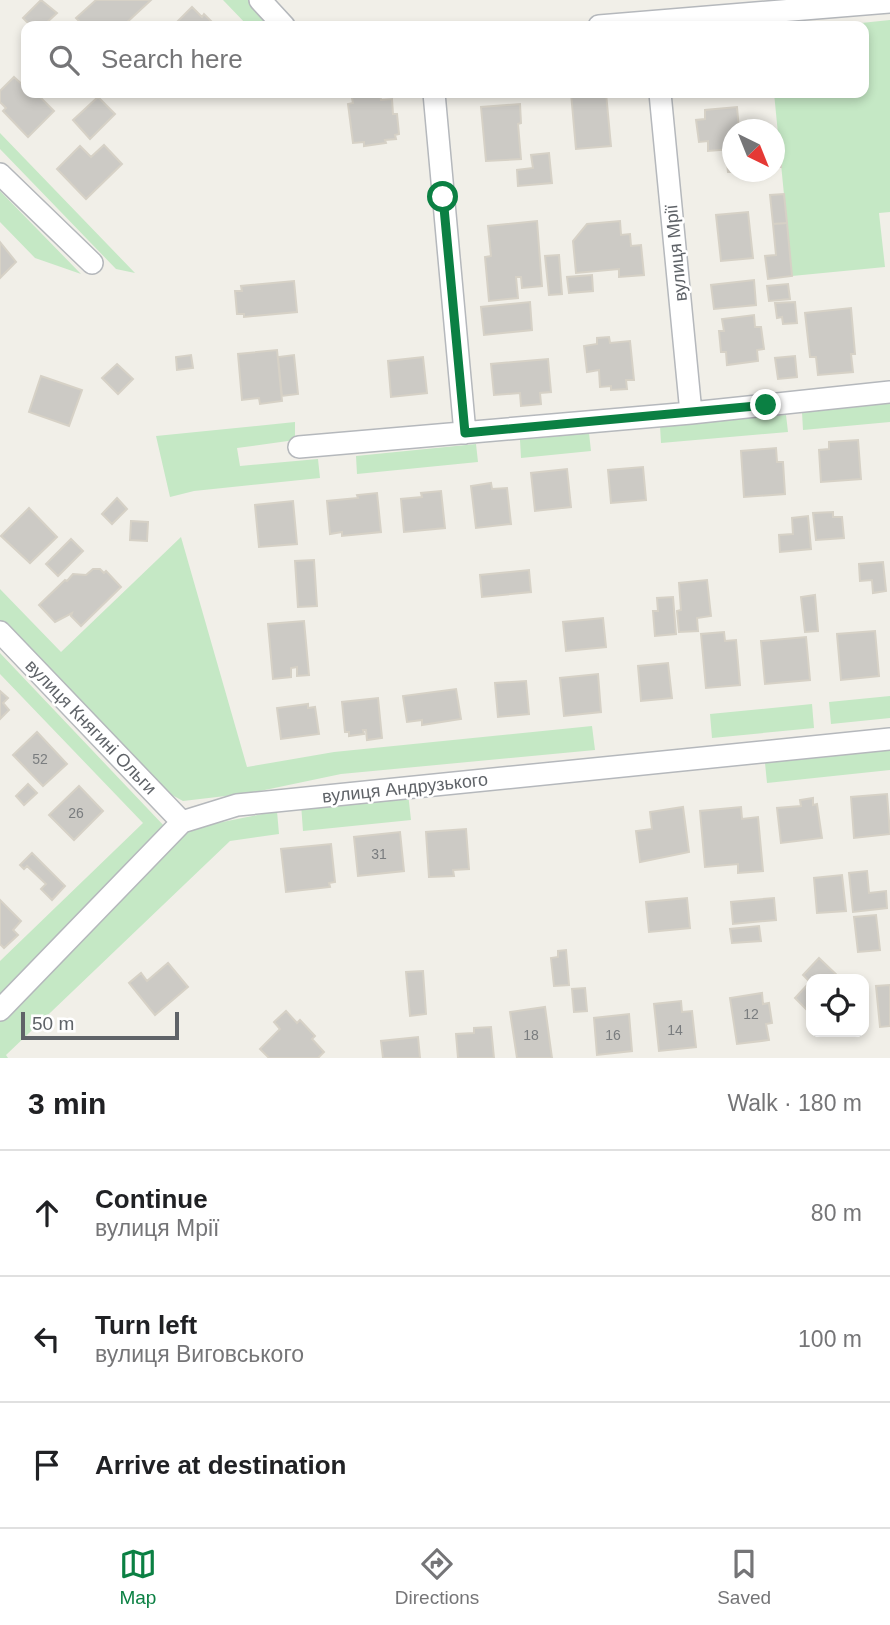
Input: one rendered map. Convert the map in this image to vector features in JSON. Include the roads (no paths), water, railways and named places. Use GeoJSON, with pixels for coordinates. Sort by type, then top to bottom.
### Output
{"type":"FeatureCollection","features":[{"type":"Feature","properties":{"kind":"street"},"geometry":{"type":"LineString","coordinates":[[260,0],[279,21]]}},
{"type":"Feature","properties":{"kind":"street"},"geometry":{"type":"LineString","coordinates":[[678,21],[805,5],[890,2]]}},
{"type":"Feature","properties":{"kind":"street"},"geometry":{"type":"LineString","coordinates":[[433,98],[465,433]]}},
{"type":"Feature","properties":{"kind":"street","name":"вулиця Мрії"},"geometry":{"type":"LineString","coordinates":[[660,98],[691,413]]}},
{"type":"Feature","properties":{"kind":"street"},"geometry":{"type":"LineString","coordinates":[[0,174],[92,263]]}},
{"type":"Feature","properties":{"kind":"street"},"geometry":{"type":"LineString","coordinates":[[299,447],[890,393]]}},
{"type":"Feature","properties":{"kind":"street","name":"вулиця Княгині Ольги"},"geometry":{"type":"LineString","coordinates":[[0,632],[181,822]]}},
{"type":"Feature","properties":{"kind":"street","name":"вулиця Андрузького"},"geometry":{"type":"LineString","coordinates":[[0,1010],[181,822],[237,805],[890,739]]}}]}
